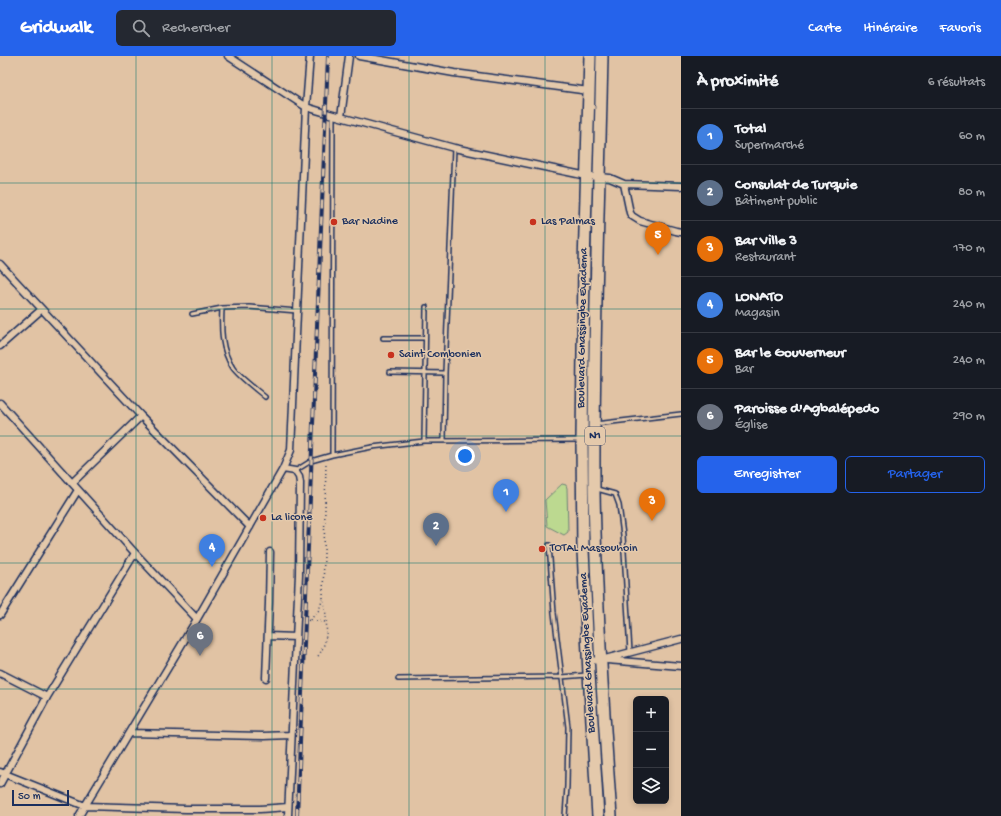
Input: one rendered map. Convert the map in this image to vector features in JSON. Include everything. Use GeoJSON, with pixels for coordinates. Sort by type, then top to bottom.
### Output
{"type":"FeatureCollection","features":[{"type":"Feature","properties":{"kind":"highway","name":"Boulevard Gnassingbe Eyadema"},"geometry":{"type":"LineString","coordinates":[[590,56],[584,264],[582,440],[583,550],[588,661],[598,816]]}},
{"type":"Feature","properties":{"kind":"highway","name":"Boulevard Gnassingbe Eyadema"},"geometry":{"type":"LineString","coordinates":[[602,56],[594,489],[601,660],[611,816]]}},
{"type":"Feature","properties":{"kind":"street"},"geometry":{"type":"LineString","coordinates":[[228,56],[306,107],[333,115],[454,148],[587,176],[610,178],[624,184],[681,186]]}},
{"type":"Feature","properties":{"kind":"street"},"geometry":{"type":"LineString","coordinates":[[79,816],[197,619],[283,469],[291,450],[306,107],[310,56]]}},
{"type":"Feature","properties":{"kind":"street"},"geometry":{"type":"LineString","coordinates":[[342,117],[349,56]]}},
{"type":"Feature","properties":{"kind":"street"},"geometry":{"type":"LineString","coordinates":[[359,56],[454,72],[589,90]]}},
{"type":"Feature","properties":{"kind":"street"},"geometry":{"type":"LineString","coordinates":[[624,184],[630,213],[635,219],[681,232]]}},
{"type":"Feature","properties":{"kind":"street"},"geometry":{"type":"LineString","coordinates":[[0,264],[41,310],[141,416],[250,527]]}},
{"type":"Feature","properties":{"kind":"street"},"geometry":{"type":"LineString","coordinates":[[0,346],[41,310]]}},
{"type":"Feature","properties":{"kind":"street"},"geometry":{"type":"LineString","coordinates":[[0,403],[135,553],[197,619]]}},
{"type":"Feature","properties":{"kind":"street"},"geometry":{"type":"LineString","coordinates":[[72,483],[141,416]]}},
{"type":"Feature","properties":{"kind":"street"},"geometry":{"type":"LineString","coordinates":[[283,469],[295,471],[299,477],[300,483],[299,574],[288,816]]}},
{"type":"Feature","properties":{"kind":"street"},"geometry":{"type":"LineString","coordinates":[[0,615],[78,490]]}},
{"type":"Feature","properties":{"kind":"street"},"geometry":{"type":"LineString","coordinates":[[266,678],[270,552]]}},
{"type":"Feature","properties":{"kind":"street"},"geometry":{"type":"LineString","coordinates":[[0,784],[3,773],[47,697],[135,553]]}},
{"type":"Feature","properties":{"kind":"street"},"geometry":{"type":"LineString","coordinates":[[268,636],[296,637]]}},
{"type":"Feature","properties":{"kind":"street"},"geometry":{"type":"LineString","coordinates":[[601,660],[681,639]]}},
{"type":"Feature","properties":{"kind":"street"},"geometry":{"type":"LineString","coordinates":[[588,661],[601,660],[681,666]]}},
{"type":"Feature","properties":{"kind":"street"},"geometry":{"type":"LineString","coordinates":[[0,673],[47,697]]}},
{"type":"Feature","properties":{"kind":"street"},"geometry":{"type":"LineString","coordinates":[[130,733],[291,736]]}},
{"type":"Feature","properties":{"kind":"street"},"geometry":{"type":"LineString","coordinates":[[3,773],[85,806],[186,809],[260,809],[288,807]]}},
{"type":"Feature","properties":{"kind":"street"},"geometry":{"type":"LineString","coordinates":[[186,809],[186,816]]}},
{"type":"Feature","properties":{"kind":"street"},"geometry":{"type":"LineString","coordinates":[[260,809],[260,816]]}},
{"type":"Feature","properties":{"kind":"lane"},"geometry":{"type":"LineString","coordinates":[[332,455],[333,115]]}},
{"type":"Feature","properties":{"kind":"lane"},"geometry":{"type":"LineString","coordinates":[[444,441],[445,373],[454,148]]}},
{"type":"Feature","properties":{"kind":"lane"},"geometry":{"type":"LineString","coordinates":[[192,314],[222,308],[249,307],[297,311]]}},
{"type":"Feature","properties":{"kind":"lane"},"geometry":{"type":"LineString","coordinates":[[424,441],[426,307]]}},
{"type":"Feature","properties":{"kind":"lane"},"geometry":{"type":"LineString","coordinates":[[222,308],[222,341],[233,369],[265,397]]}},
{"type":"Feature","properties":{"kind":"lane"},"geometry":{"type":"LineString","coordinates":[[383,338],[425,338]]}},
{"type":"Feature","properties":{"kind":"lane"},"geometry":{"type":"LineString","coordinates":[[390,372],[445,373]]}},
{"type":"Feature","properties":{"kind":"lane"},"geometry":{"type":"LineString","coordinates":[[595,424],[681,414]]}},
{"type":"Feature","properties":{"kind":"lane"},"geometry":{"type":"LineString","coordinates":[[295,471],[311,461],[332,455],[372,447],[424,441],[582,440]]}},
{"type":"Feature","properties":{"kind":"lane"},"geometry":{"type":"LineString","coordinates":[[594,489],[615,494],[619,505],[623,535],[630,652]]}},
{"type":"Feature","properties":{"kind":"lane"},"geometry":{"type":"LineString","coordinates":[[549,545],[554,613],[568,727],[565,816]]}},
{"type":"Feature","properties":{"kind":"lane"},"geometry":{"type":"LineString","coordinates":[[398,679],[561,677],[589,674]]}},
{"type":"Feature","properties":{"kind":"path"},"geometry":{"type":"LineString","coordinates":[[318,656],[323,649],[326,622],[323,598],[326,457]]}},
{"type":"Feature","properties":{"kind":"path"},"geometry":{"type":"LineString","coordinates":[[310,620],[319,610],[323,598]]}},
{"type":"Feature","properties":{"kind":"path"},"geometry":{"type":"LineString","coordinates":[[296,620],[326,622]]}},
{"type":"Feature","properties":{"kind":"green space"},"geometry":{"type":"Polygon","coordinates":[[[562,484],[566,485],[567,488],[568,532],[564,535],[547,526],[545,500],[562,484]]]}},
{"type":"Feature","properties":{"kind":"railway"},"geometry":{"type":"LineString","coordinates":[[297,816],[328,56]]}},
{"type":"Feature","properties":{"kind":"place","name":"Bar Nadine"},"geometry":{"type":"Point","coordinates":[334,222]}},
{"type":"Feature","properties":{"kind":"place","name":"Las Palmas"},"geometry":{"type":"Point","coordinates":[533,222]}},
{"type":"Feature","properties":{"kind":"place","name":"Bar le Gouverneur"},"geometry":{"type":"Point","coordinates":[658,255]}},
{"type":"Feature","properties":{"kind":"place","name":"Saint Combonien"},"geometry":{"type":"Point","coordinates":[391,355]}},
{"type":"Feature","properties":{"kind":"place","name":"Total"},"geometry":{"type":"Point","coordinates":[506,512]}},
{"type":"Feature","properties":{"kind":"place","name":"La licone"},"geometry":{"type":"Point","coordinates":[263,518]}},
{"type":"Feature","properties":{"kind":"place","name":"Bar Ville 3"},"geometry":{"type":"Point","coordinates":[652,521]}},
{"type":"Feature","properties":{"kind":"place","name":"Consulat de Turquie"},"geometry":{"type":"Point","coordinates":[436,546]}},
{"type":"Feature","properties":{"kind":"place","name":"TOTAL Massouhoin"},"geometry":{"type":"Point","coordinates":[542,549]}},
{"type":"Feature","properties":{"kind":"place","name":"LONATO"},"geometry":{"type":"Point","coordinates":[212,567]}},
{"type":"Feature","properties":{"kind":"place","name":"Paroisse d'Agbalépedo"},"geometry":{"type":"Point","coordinates":[200,656]}}]}
